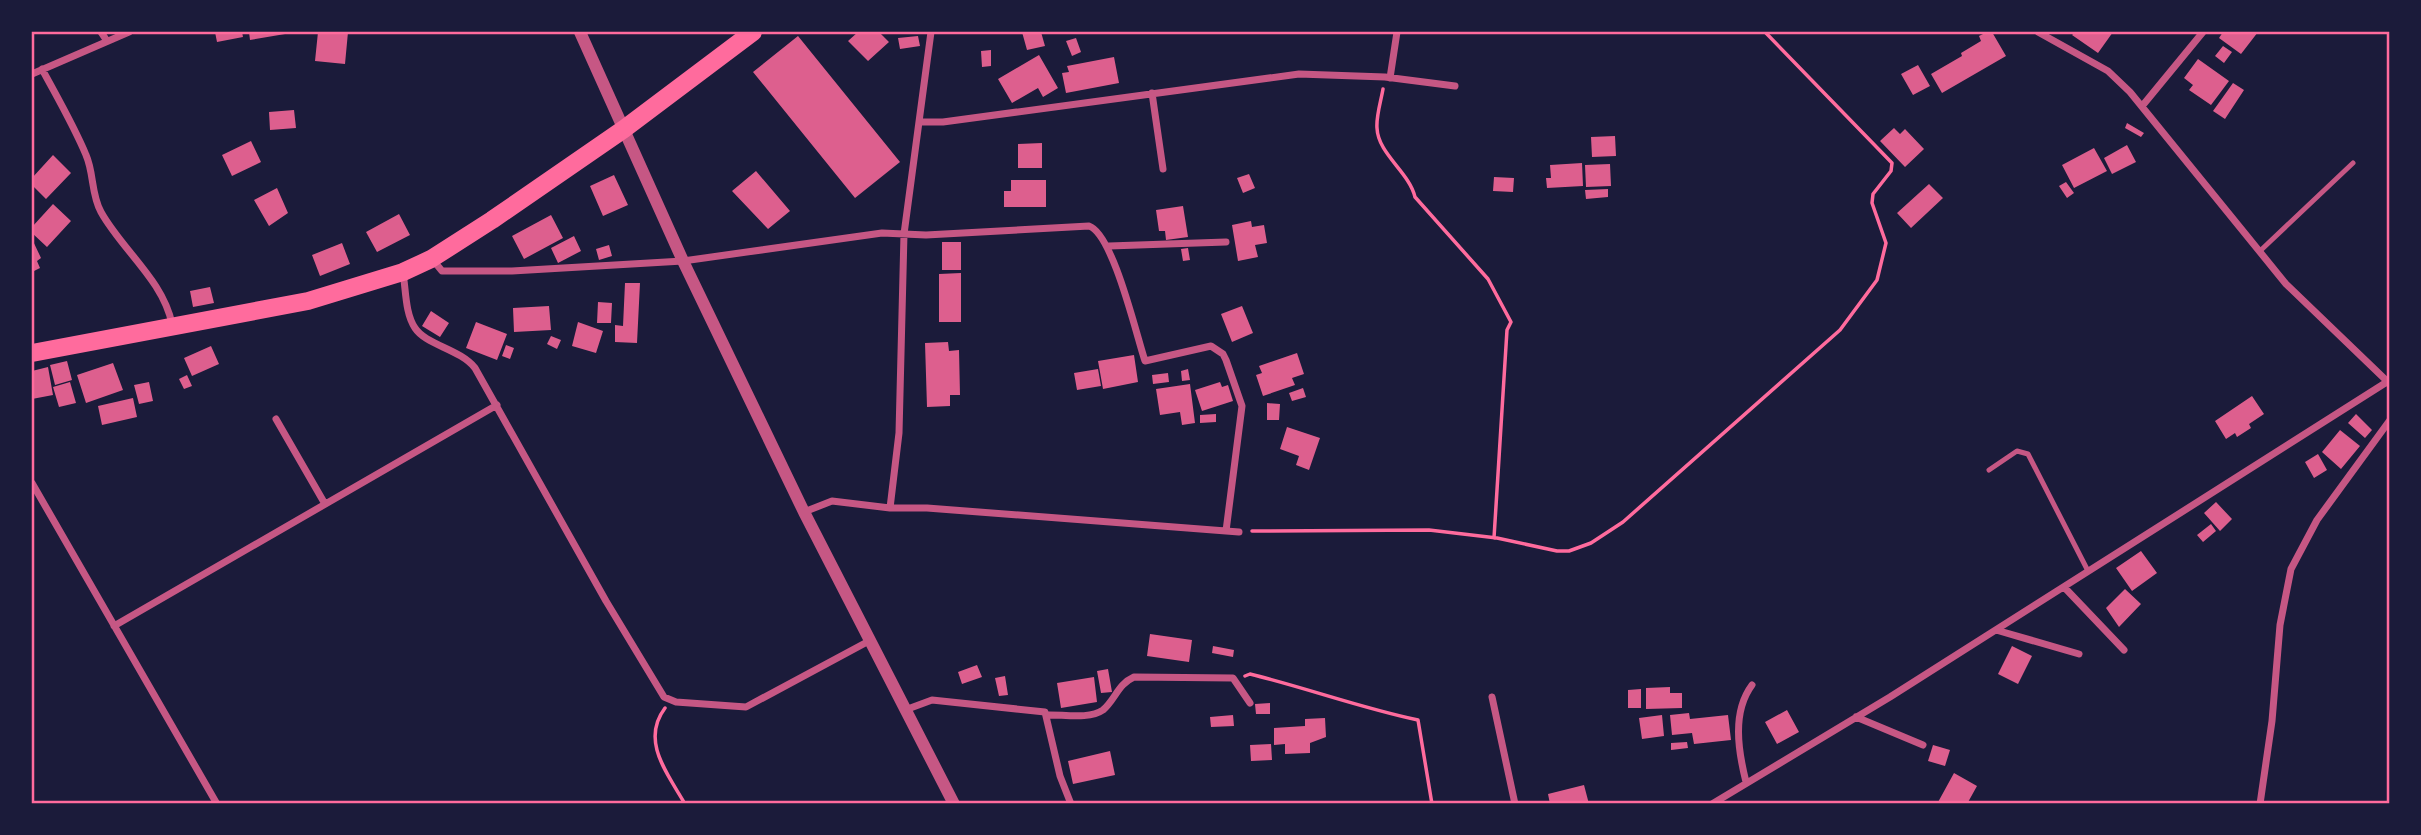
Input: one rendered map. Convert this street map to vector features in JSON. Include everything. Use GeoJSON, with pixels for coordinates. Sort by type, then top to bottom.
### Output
{"type":"FeatureCollection","features":[{"type":"Feature","properties":{"kind":"main road"},"geometry":{"type":"LineString","coordinates":[[32,352],[308,301],[403,272],[432,259],[624,129],[753,32]]}},
{"type":"Feature","properties":{"kind":"street"},"geometry":{"type":"LineString","coordinates":[[102,32],[107,41]]}},
{"type":"Feature","properties":{"kind":"street"},"geometry":{"type":"LineString","coordinates":[[32,74],[130,32]]}},
{"type":"Feature","properties":{"kind":"street"},"geometry":{"type":"LineString","coordinates":[[580,32],[683,261],[804,512],[954,803]]}},
{"type":"Feature","properties":{"kind":"street"},"geometry":{"type":"LineString","coordinates":[[890,508],[899,433],[904,234],[931,32]]}},
{"type":"Feature","properties":{"kind":"street"},"geometry":{"type":"LineString","coordinates":[[1388,77],[1397,32]]}},
{"type":"Feature","properties":{"kind":"street"},"geometry":{"type":"LineString","coordinates":[[1712,803],[1996,630],[2389,382],[2286,284],[2143,105],[2108,71],[2038,32]]}},
{"type":"Feature","properties":{"kind":"street"},"geometry":{"type":"LineString","coordinates":[[2143,105],[2203,32]]}},
{"type":"Feature","properties":{"kind":"street"},"geometry":{"type":"LineString","coordinates":[[43,69],[88,157],[93,194],[102,213],[158,290],[169,310],[172,327]]}},
{"type":"Feature","properties":{"kind":"street"},"geometry":{"type":"LineString","coordinates":[[920,122],[943,122],[1299,74],[1388,77],[1455,86]]}},
{"type":"Feature","properties":{"kind":"street"},"geometry":{"type":"LineString","coordinates":[[1152,93],[1163,170]]}},
{"type":"Feature","properties":{"kind":"street"},"geometry":{"type":"LineString","coordinates":[[432,259],[442,271],[457,272],[683,261],[881,233],[1089,226],[1096,228],[1109,246],[1145,361],[1211,346],[1223,354],[1226,360],[1242,406],[1226,531]]}},
{"type":"Feature","properties":{"kind":"street"},"geometry":{"type":"LineString","coordinates":[[1109,246],[1226,242]]}},
{"type":"Feature","properties":{"kind":"street"},"geometry":{"type":"LineString","coordinates":[[403,272],[410,317],[416,331],[470,361],[606,601],[664,697],[670,701],[746,707],[870,641]]}},
{"type":"Feature","properties":{"kind":"street"},"geometry":{"type":"LineString","coordinates":[[114,626],[497,405]]}},
{"type":"Feature","properties":{"kind":"street"},"geometry":{"type":"LineString","coordinates":[[276,419],[325,505]]}},
{"type":"Feature","properties":{"kind":"street"},"geometry":{"type":"LineString","coordinates":[[2259,803],[2270,733],[2280,625],[2291,569],[2317,520],[2389,420]]}},
{"type":"Feature","properties":{"kind":"street"},"geometry":{"type":"LineString","coordinates":[[32,483],[217,803]]}},
{"type":"Feature","properties":{"kind":"street"},"geometry":{"type":"LineString","coordinates":[[804,512],[832,501],[890,508],[928,508],[1239,532]]}},
{"type":"Feature","properties":{"kind":"street"},"geometry":{"type":"LineString","coordinates":[[2064,587],[2124,650]]}},
{"type":"Feature","properties":{"kind":"street"},"geometry":{"type":"LineString","coordinates":[[1996,630],[2079,654]]}},
{"type":"Feature","properties":{"kind":"street"},"geometry":{"type":"LineString","coordinates":[[1046,715],[1096,713],[1105,708],[1121,685],[1134,677],[1233,678],[1238,681],[1250,703]]}},
{"type":"Feature","properties":{"kind":"street"},"geometry":{"type":"LineString","coordinates":[[1746,782],[1739,731],[1743,698],[1752,685]]}},
{"type":"Feature","properties":{"kind":"street"},"geometry":{"type":"LineString","coordinates":[[1492,697],[1515,803]]}},
{"type":"Feature","properties":{"kind":"street"},"geometry":{"type":"LineString","coordinates":[[905,709],[932,700],[1045,712],[1060,776],[1071,803]]}},
{"type":"Feature","properties":{"kind":"street"},"geometry":{"type":"LineString","coordinates":[[1856,717],[1923,745]]}},
{"type":"Feature","properties":{"kind":"lane"},"geometry":{"type":"LineString","coordinates":[[2260,251],[2353,163]]}},
{"type":"Feature","properties":{"kind":"lane"},"geometry":{"type":"LineString","coordinates":[[1989,470],[2017,451],[2028,454],[2088,572]]}},
{"type":"Feature","properties":{"kind":"path"},"geometry":{"type":"LineString","coordinates":[[1239,532],[1321,530],[1373,533],[1412,530],[1494,538],[1545,550],[1569,551],[1591,543],[1613,530],[1840,330],[1877,280],[1886,243],[1872,203],[1873,194],[1893,168],[1892,161],[1765,32]]}},
{"type":"Feature","properties":{"kind":"path"},"geometry":{"type":"LineString","coordinates":[[1388,77],[1377,129],[1380,140],[1413,187],[1415,197],[1488,279],[1511,322],[1507,330],[1494,538]]}},
{"type":"Feature","properties":{"kind":"path"},"geometry":{"type":"LineString","coordinates":[[1238,681],[1250,674],[1300,686],[1361,708],[1418,720],[1432,803]]}},
{"type":"Feature","properties":{"kind":"path"},"geometry":{"type":"LineString","coordinates":[[670,701],[658,717],[653,739],[657,753],[685,803]]}},
{"type":"Feature","properties":{"kind":"building"},"geometry":{"type":"Polygon","coordinates":[[[215,32],[242,32],[243,37],[217,42],[215,32]]]}},
{"type":"Feature","properties":{"kind":"building"},"geometry":{"type":"Polygon","coordinates":[[[249,32],[291,32],[291,33],[250,40],[249,32]]]}},
{"type":"Feature","properties":{"kind":"building"},"geometry":{"type":"Polygon","coordinates":[[[318,32],[348,32],[345,64],[315,61],[318,32]]]}},
{"type":"Feature","properties":{"kind":"building"},"geometry":{"type":"Polygon","coordinates":[[[858,32],[879,32],[889,42],[868,61],[848,41],[858,32]]]}},
{"type":"Feature","properties":{"kind":"building"},"geometry":{"type":"Polygon","coordinates":[[[1022,32],[1041,32],[1045,46],[1027,50],[1022,32]]]}},
{"type":"Feature","properties":{"kind":"building"},"geometry":{"type":"Polygon","coordinates":[[[1992,32],[2006,56],[1942,93],[1931,74],[1962,56],[1961,53],[1981,41],[1979,36],[1992,32]]]}},
{"type":"Feature","properties":{"kind":"building"},"geometry":{"type":"Polygon","coordinates":[[[2075,32],[2113,32],[2098,53],[2072,35],[2075,32]]]}},
{"type":"Feature","properties":{"kind":"building"},"geometry":{"type":"Polygon","coordinates":[[[2223,32],[2258,32],[2241,54],[2219,38],[2223,32]]]}},
{"type":"Feature","properties":{"kind":"building"},"geometry":{"type":"Polygon","coordinates":[[[798,36],[900,162],[855,198],[753,72],[798,36]]]}},
{"type":"Feature","properties":{"kind":"building"},"geometry":{"type":"Polygon","coordinates":[[[918,36],[920,46],[900,49],[898,38],[918,36]]]}},
{"type":"Feature","properties":{"kind":"building"},"geometry":{"type":"Polygon","coordinates":[[[1076,38],[1081,52],[1072,56],[1066,41],[1076,38]]]}},
{"type":"Feature","properties":{"kind":"building"},"geometry":{"type":"Polygon","coordinates":[[[2223,46],[2232,52],[2224,63],[2215,56],[2223,46]]]}},
{"type":"Feature","properties":{"kind":"building"},"geometry":{"type":"Polygon","coordinates":[[[991,50],[991,66],[982,67],[981,51],[991,50]]]}},
{"type":"Feature","properties":{"kind":"building"},"geometry":{"type":"Polygon","coordinates":[[[1039,55],[1058,88],[1043,97],[1038,88],[1012,103],[998,79],[1039,55]]]}},
{"type":"Feature","properties":{"kind":"building"},"geometry":{"type":"Polygon","coordinates":[[[1114,57],[1119,83],[1066,93],[1062,73],[1069,72],[1067,66],[1114,57]]]}},
{"type":"Feature","properties":{"kind":"building"},"geometry":{"type":"Polygon","coordinates":[[[2198,59],[2229,81],[2211,105],[2189,90],[2193,85],[2184,78],[2198,59]]]}},
{"type":"Feature","properties":{"kind":"building"},"geometry":{"type":"Polygon","coordinates":[[[1918,65],[1930,86],[1913,95],[1901,74],[1918,65]]]}},
{"type":"Feature","properties":{"kind":"building"},"geometry":{"type":"Polygon","coordinates":[[[2233,83],[2244,90],[2225,119],[2213,111],[2233,83]]]}},
{"type":"Feature","properties":{"kind":"building"},"geometry":{"type":"Polygon","coordinates":[[[294,110],[296,128],[270,130],[269,112],[294,110]]]}},
{"type":"Feature","properties":{"kind":"building"},"geometry":{"type":"Polygon","coordinates":[[[2127,123],[2144,133],[2141,137],[2125,128],[2127,123]]]}},
{"type":"Feature","properties":{"kind":"building"},"geometry":{"type":"Polygon","coordinates":[[[1894,128],[1900,134],[1905,129],[1924,149],[1905,167],[1880,141],[1894,128]]]}},
{"type":"Feature","properties":{"kind":"building"},"geometry":{"type":"Polygon","coordinates":[[[1615,136],[1616,156],[1592,157],[1591,137],[1615,136]]]}},
{"type":"Feature","properties":{"kind":"building"},"geometry":{"type":"Polygon","coordinates":[[[251,141],[261,162],[232,176],[222,155],[251,141]]]}},
{"type":"Feature","properties":{"kind":"building"},"geometry":{"type":"Polygon","coordinates":[[[1042,143],[1042,168],[1018,168],[1018,144],[1042,143]]]}},
{"type":"Feature","properties":{"kind":"building"},"geometry":{"type":"Polygon","coordinates":[[[2127,145],[2136,162],[2112,174],[2104,158],[2127,145]]]}},
{"type":"Feature","properties":{"kind":"building"},"geometry":{"type":"Polygon","coordinates":[[[2094,148],[2107,171],[2074,188],[2062,165],[2094,148]]]}},
{"type":"Feature","properties":{"kind":"building"},"geometry":{"type":"Polygon","coordinates":[[[53,155],[71,173],[46,199],[32,185],[32,178],[53,155]]]}},
{"type":"Feature","properties":{"kind":"building"},"geometry":{"type":"Polygon","coordinates":[[[1582,163],[1583,186],[1547,188],[1546,178],[1551,178],[1550,165],[1582,163]]]}},
{"type":"Feature","properties":{"kind":"building"},"geometry":{"type":"Polygon","coordinates":[[[1610,164],[1611,186],[1586,187],[1585,165],[1610,164]]]}},
{"type":"Feature","properties":{"kind":"building"},"geometry":{"type":"Polygon","coordinates":[[[756,171],[790,211],[768,229],[732,191],[756,171]]]}},
{"type":"Feature","properties":{"kind":"building"},"geometry":{"type":"Polygon","coordinates":[[[1249,174],[1255,188],[1243,193],[1237,178],[1249,174]]]}},
{"type":"Feature","properties":{"kind":"building"},"geometry":{"type":"Polygon","coordinates":[[[614,175],[628,205],[603,216],[590,186],[614,175]]]}},
{"type":"Feature","properties":{"kind":"building"},"geometry":{"type":"Polygon","coordinates":[[[1494,177],[1514,178],[1513,192],[1493,191],[1494,177]]]}},
{"type":"Feature","properties":{"kind":"building"},"geometry":{"type":"Polygon","coordinates":[[[1011,180],[1046,180],[1046,207],[1004,207],[1004,191],[1011,191],[1011,180]]]}},
{"type":"Feature","properties":{"kind":"building"},"geometry":{"type":"Polygon","coordinates":[[[2066,182],[2074,193],[2067,198],[2059,186],[2066,182]]]}},
{"type":"Feature","properties":{"kind":"building"},"geometry":{"type":"Polygon","coordinates":[[[1929,184],[1943,198],[1911,228],[1897,213],[1929,184]]]}},
{"type":"Feature","properties":{"kind":"building"},"geometry":{"type":"Polygon","coordinates":[[[277,188],[288,213],[269,226],[254,200],[277,188]]]}},
{"type":"Feature","properties":{"kind":"building"},"geometry":{"type":"Polygon","coordinates":[[[1608,189],[1608,197],[1586,199],[1585,190],[1608,189]]]}},
{"type":"Feature","properties":{"kind":"building"},"geometry":{"type":"Polygon","coordinates":[[[53,204],[71,221],[47,247],[32,233],[32,227],[53,204]]]}},
{"type":"Feature","properties":{"kind":"building"},"geometry":{"type":"Polygon","coordinates":[[[1183,206],[1188,237],[1166,240],[1165,231],[1159,231],[1156,210],[1183,206]]]}},
{"type":"Feature","properties":{"kind":"building"},"geometry":{"type":"Polygon","coordinates":[[[399,214],[410,235],[377,252],[366,232],[399,214]]]}},
{"type":"Feature","properties":{"kind":"building"},"geometry":{"type":"Polygon","coordinates":[[[551,215],[563,238],[524,259],[512,236],[551,215]]]}},
{"type":"Feature","properties":{"kind":"building"},"geometry":{"type":"Polygon","coordinates":[[[1251,221],[1252,227],[1264,225],[1267,243],[1255,245],[1258,257],[1238,261],[1232,225],[1251,221]]]}},
{"type":"Feature","properties":{"kind":"building"},"geometry":{"type":"Polygon","coordinates":[[[574,236],[581,251],[558,263],[551,248],[574,236]]]}},
{"type":"Feature","properties":{"kind":"building"},"geometry":{"type":"Polygon","coordinates":[[[32,239],[41,258],[37,261],[40,268],[32,272],[32,239]]]}},
{"type":"Feature","properties":{"kind":"building"},"geometry":{"type":"Polygon","coordinates":[[[942,242],[961,242],[961,270],[942,270],[942,242]]]}},
{"type":"Feature","properties":{"kind":"building"},"geometry":{"type":"Polygon","coordinates":[[[342,243],[350,264],[320,276],[312,255],[342,243]]]}},
{"type":"Feature","properties":{"kind":"building"},"geometry":{"type":"Polygon","coordinates":[[[609,245],[612,256],[599,260],[596,249],[609,245]]]}},
{"type":"Feature","properties":{"kind":"building"},"geometry":{"type":"Polygon","coordinates":[[[1188,248],[1190,260],[1183,261],[1181,249],[1188,248]]]}},
{"type":"Feature","properties":{"kind":"building"},"geometry":{"type":"Polygon","coordinates":[[[961,273],[961,322],[939,322],[939,274],[961,273]]]}},
{"type":"Feature","properties":{"kind":"building"},"geometry":{"type":"Polygon","coordinates":[[[625,283],[640,283],[637,343],[615,342],[615,325],[623,326],[625,283]]]}},
{"type":"Feature","properties":{"kind":"building"},"geometry":{"type":"Polygon","coordinates":[[[210,287],[214,303],[193,307],[190,291],[210,287]]]}},
{"type":"Feature","properties":{"kind":"building"},"geometry":{"type":"Polygon","coordinates":[[[598,302],[612,303],[611,323],[597,323],[598,302]]]}},
{"type":"Feature","properties":{"kind":"building"},"geometry":{"type":"Polygon","coordinates":[[[549,306],[551,330],[514,332],[513,308],[549,306]]]}},
{"type":"Feature","properties":{"kind":"building"},"geometry":{"type":"Polygon","coordinates":[[[1242,306],[1253,333],[1232,342],[1221,314],[1242,306]]]}},
{"type":"Feature","properties":{"kind":"building"},"geometry":{"type":"Polygon","coordinates":[[[431,311],[449,323],[440,337],[422,326],[431,311]]]}},
{"type":"Feature","properties":{"kind":"building"},"geometry":{"type":"Polygon","coordinates":[[[476,322],[507,334],[497,360],[466,348],[476,322]]]}},
{"type":"Feature","properties":{"kind":"building"},"geometry":{"type":"Polygon","coordinates":[[[578,322],[603,331],[596,353],[572,346],[578,322]]]}},
{"type":"Feature","properties":{"kind":"building"},"geometry":{"type":"Polygon","coordinates":[[[551,336],[561,340],[557,349],[547,344],[551,336]]]}},
{"type":"Feature","properties":{"kind":"building"},"geometry":{"type":"Polygon","coordinates":[[[948,342],[949,351],[959,350],[960,395],[950,395],[950,406],[927,407],[925,343],[948,342]]]}},
{"type":"Feature","properties":{"kind":"building"},"geometry":{"type":"Polygon","coordinates":[[[506,345],[514,348],[510,359],[502,356],[506,345]]]}},
{"type":"Feature","properties":{"kind":"building"},"geometry":{"type":"Polygon","coordinates":[[[211,346],[219,364],[192,376],[184,358],[211,346]]]}},
{"type":"Feature","properties":{"kind":"building"},"geometry":{"type":"Polygon","coordinates":[[[1297,353],[1304,374],[1292,378],[1295,385],[1263,396],[1256,375],[1262,373],[1259,366],[1297,353]]]}},
{"type":"Feature","properties":{"kind":"building"},"geometry":{"type":"Polygon","coordinates":[[[1134,355],[1138,382],[1103,389],[1098,361],[1134,355]]]}},
{"type":"Feature","properties":{"kind":"building"},"geometry":{"type":"Polygon","coordinates":[[[67,361],[72,380],[55,385],[50,365],[67,361]]]}},
{"type":"Feature","properties":{"kind":"building"},"geometry":{"type":"Polygon","coordinates":[[[113,363],[123,390],[86,403],[77,375],[113,363]]]}},
{"type":"Feature","properties":{"kind":"building"},"geometry":{"type":"Polygon","coordinates":[[[48,367],[53,395],[32,399],[32,371],[48,367]]]}},
{"type":"Feature","properties":{"kind":"building"},"geometry":{"type":"Polygon","coordinates":[[[1098,369],[1101,386],[1077,390],[1074,373],[1098,369]]]}},
{"type":"Feature","properties":{"kind":"building"},"geometry":{"type":"Polygon","coordinates":[[[1188,369],[1190,380],[1182,381],[1181,371],[1188,369]]]}},
{"type":"Feature","properties":{"kind":"building"},"geometry":{"type":"Polygon","coordinates":[[[1168,373],[1169,382],[1153,384],[1152,375],[1168,373]]]}},
{"type":"Feature","properties":{"kind":"building"},"geometry":{"type":"Polygon","coordinates":[[[187,375],[192,386],[184,389],[179,379],[187,375]]]}},
{"type":"Feature","properties":{"kind":"building"},"geometry":{"type":"Polygon","coordinates":[[[70,382],[76,403],[59,407],[53,387],[70,382]]]}},
{"type":"Feature","properties":{"kind":"building"},"geometry":{"type":"Polygon","coordinates":[[[149,382],[153,401],[139,404],[134,385],[149,382]]]}},
{"type":"Feature","properties":{"kind":"building"},"geometry":{"type":"Polygon","coordinates":[[[1220,382],[1222,387],[1228,385],[1233,401],[1202,411],[1195,390],[1220,382]]]}},
{"type":"Feature","properties":{"kind":"building"},"geometry":{"type":"Polygon","coordinates":[[[1190,384],[1195,423],[1182,425],[1180,412],[1160,415],[1156,389],[1190,384]]]}},
{"type":"Feature","properties":{"kind":"building"},"geometry":{"type":"Polygon","coordinates":[[[1303,388],[1306,397],[1292,401],[1289,393],[1303,388]]]}},
{"type":"Feature","properties":{"kind":"building"},"geometry":{"type":"Polygon","coordinates":[[[2252,396],[2264,414],[2249,424],[2251,428],[2237,437],[2235,433],[2226,439],[2215,421],[2252,396]]]}},
{"type":"Feature","properties":{"kind":"building"},"geometry":{"type":"Polygon","coordinates":[[[133,398],[137,417],[102,425],[98,406],[133,398]]]}},
{"type":"Feature","properties":{"kind":"building"},"geometry":{"type":"Polygon","coordinates":[[[1267,403],[1280,404],[1279,420],[1267,420],[1267,403]]]}},
{"type":"Feature","properties":{"kind":"building"},"geometry":{"type":"Polygon","coordinates":[[[1216,414],[1216,422],[1200,423],[1200,415],[1216,414]]]}},
{"type":"Feature","properties":{"kind":"building"},"geometry":{"type":"Polygon","coordinates":[[[2356,414],[2372,430],[2365,438],[2348,423],[2356,414]]]}},
{"type":"Feature","properties":{"kind":"building"},"geometry":{"type":"Polygon","coordinates":[[[1287,427],[1320,438],[1309,470],[1296,465],[1299,456],[1280,449],[1287,427]]]}},
{"type":"Feature","properties":{"kind":"building"},"geometry":{"type":"Polygon","coordinates":[[[2340,430],[2360,446],[2341,469],[2322,452],[2340,430]]]}},
{"type":"Feature","properties":{"kind":"building"},"geometry":{"type":"Polygon","coordinates":[[[2318,454],[2327,470],[2314,478],[2305,462],[2318,454]]]}},
{"type":"Feature","properties":{"kind":"building"},"geometry":{"type":"Polygon","coordinates":[[[2216,502],[2232,519],[2220,531],[2204,513],[2216,502]]]}},
{"type":"Feature","properties":{"kind":"building"},"geometry":{"type":"Polygon","coordinates":[[[2211,524],[2216,531],[2203,542],[2197,535],[2211,524]]]}},
{"type":"Feature","properties":{"kind":"building"},"geometry":{"type":"Polygon","coordinates":[[[2141,551],[2157,573],[2132,591],[2116,568],[2141,551]]]}},
{"type":"Feature","properties":{"kind":"building"},"geometry":{"type":"Polygon","coordinates":[[[2125,589],[2141,604],[2119,627],[2106,608],[2125,589]]]}},
{"type":"Feature","properties":{"kind":"building"},"geometry":{"type":"Polygon","coordinates":[[[1150,634],[1192,640],[1189,662],[1147,656],[1150,634]]]}},
{"type":"Feature","properties":{"kind":"building"},"geometry":{"type":"Polygon","coordinates":[[[1213,646],[1234,650],[1233,657],[1212,653],[1213,646]]]}},
{"type":"Feature","properties":{"kind":"building"},"geometry":{"type":"Polygon","coordinates":[[[2012,646],[2032,656],[2018,684],[1998,674],[2012,646]]]}},
{"type":"Feature","properties":{"kind":"building"},"geometry":{"type":"Polygon","coordinates":[[[977,665],[982,677],[962,684],[958,672],[977,665]]]}},
{"type":"Feature","properties":{"kind":"building"},"geometry":{"type":"Polygon","coordinates":[[[1108,669],[1112,692],[1101,693],[1097,671],[1108,669]]]}},
{"type":"Feature","properties":{"kind":"building"},"geometry":{"type":"Polygon","coordinates":[[[1005,676],[1008,695],[999,696],[995,678],[1005,676]]]}},
{"type":"Feature","properties":{"kind":"building"},"geometry":{"type":"Polygon","coordinates":[[[1094,677],[1097,702],[1061,708],[1057,683],[1094,677]]]}},
{"type":"Feature","properties":{"kind":"building"},"geometry":{"type":"Polygon","coordinates":[[[1670,687],[1670,693],[1682,693],[1682,708],[1646,709],[1646,688],[1670,687]]]}},
{"type":"Feature","properties":{"kind":"building"},"geometry":{"type":"Polygon","coordinates":[[[1641,689],[1641,708],[1628,708],[1628,690],[1641,689]]]}},
{"type":"Feature","properties":{"kind":"building"},"geometry":{"type":"Polygon","coordinates":[[[1270,703],[1270,714],[1256,714],[1255,704],[1270,703]]]}},
{"type":"Feature","properties":{"kind":"building"},"geometry":{"type":"Polygon","coordinates":[[[1787,710],[1799,732],[1777,744],[1765,722],[1787,710]]]}},
{"type":"Feature","properties":{"kind":"building"},"geometry":{"type":"Polygon","coordinates":[[[1689,713],[1690,719],[1728,715],[1731,740],[1694,744],[1692,733],[1672,735],[1670,715],[1689,713]]]}},
{"type":"Feature","properties":{"kind":"building"},"geometry":{"type":"Polygon","coordinates":[[[1233,715],[1234,726],[1211,727],[1210,717],[1233,715]]]}},
{"type":"Feature","properties":{"kind":"building"},"geometry":{"type":"Polygon","coordinates":[[[1662,715],[1664,736],[1642,739],[1639,718],[1662,715]]]}},
{"type":"Feature","properties":{"kind":"building"},"geometry":{"type":"Polygon","coordinates":[[[1325,718],[1326,737],[1310,743],[1310,753],[1285,754],[1285,744],[1274,745],[1274,728],[1305,726],[1305,719],[1325,718]]]}},
{"type":"Feature","properties":{"kind":"building"},"geometry":{"type":"Polygon","coordinates":[[[1687,742],[1688,748],[1671,750],[1671,743],[1687,742]]]}},
{"type":"Feature","properties":{"kind":"building"},"geometry":{"type":"Polygon","coordinates":[[[1271,744],[1272,760],[1251,761],[1250,745],[1271,744]]]}},
{"type":"Feature","properties":{"kind":"building"},"geometry":{"type":"Polygon","coordinates":[[[1933,745],[1950,750],[1945,766],[1928,761],[1933,745]]]}},
{"type":"Feature","properties":{"kind":"building"},"geometry":{"type":"Polygon","coordinates":[[[1110,751],[1115,775],[1073,784],[1068,761],[1110,751]]]}},
{"type":"Feature","properties":{"kind":"building"},"geometry":{"type":"Polygon","coordinates":[[[1954,773],[1977,786],[1967,804],[1937,804],[1954,773]]]}},
{"type":"Feature","properties":{"kind":"building"},"geometry":{"type":"Polygon","coordinates":[[[1584,785],[1589,804],[1550,804],[1548,794],[1584,785]]]}}]}
